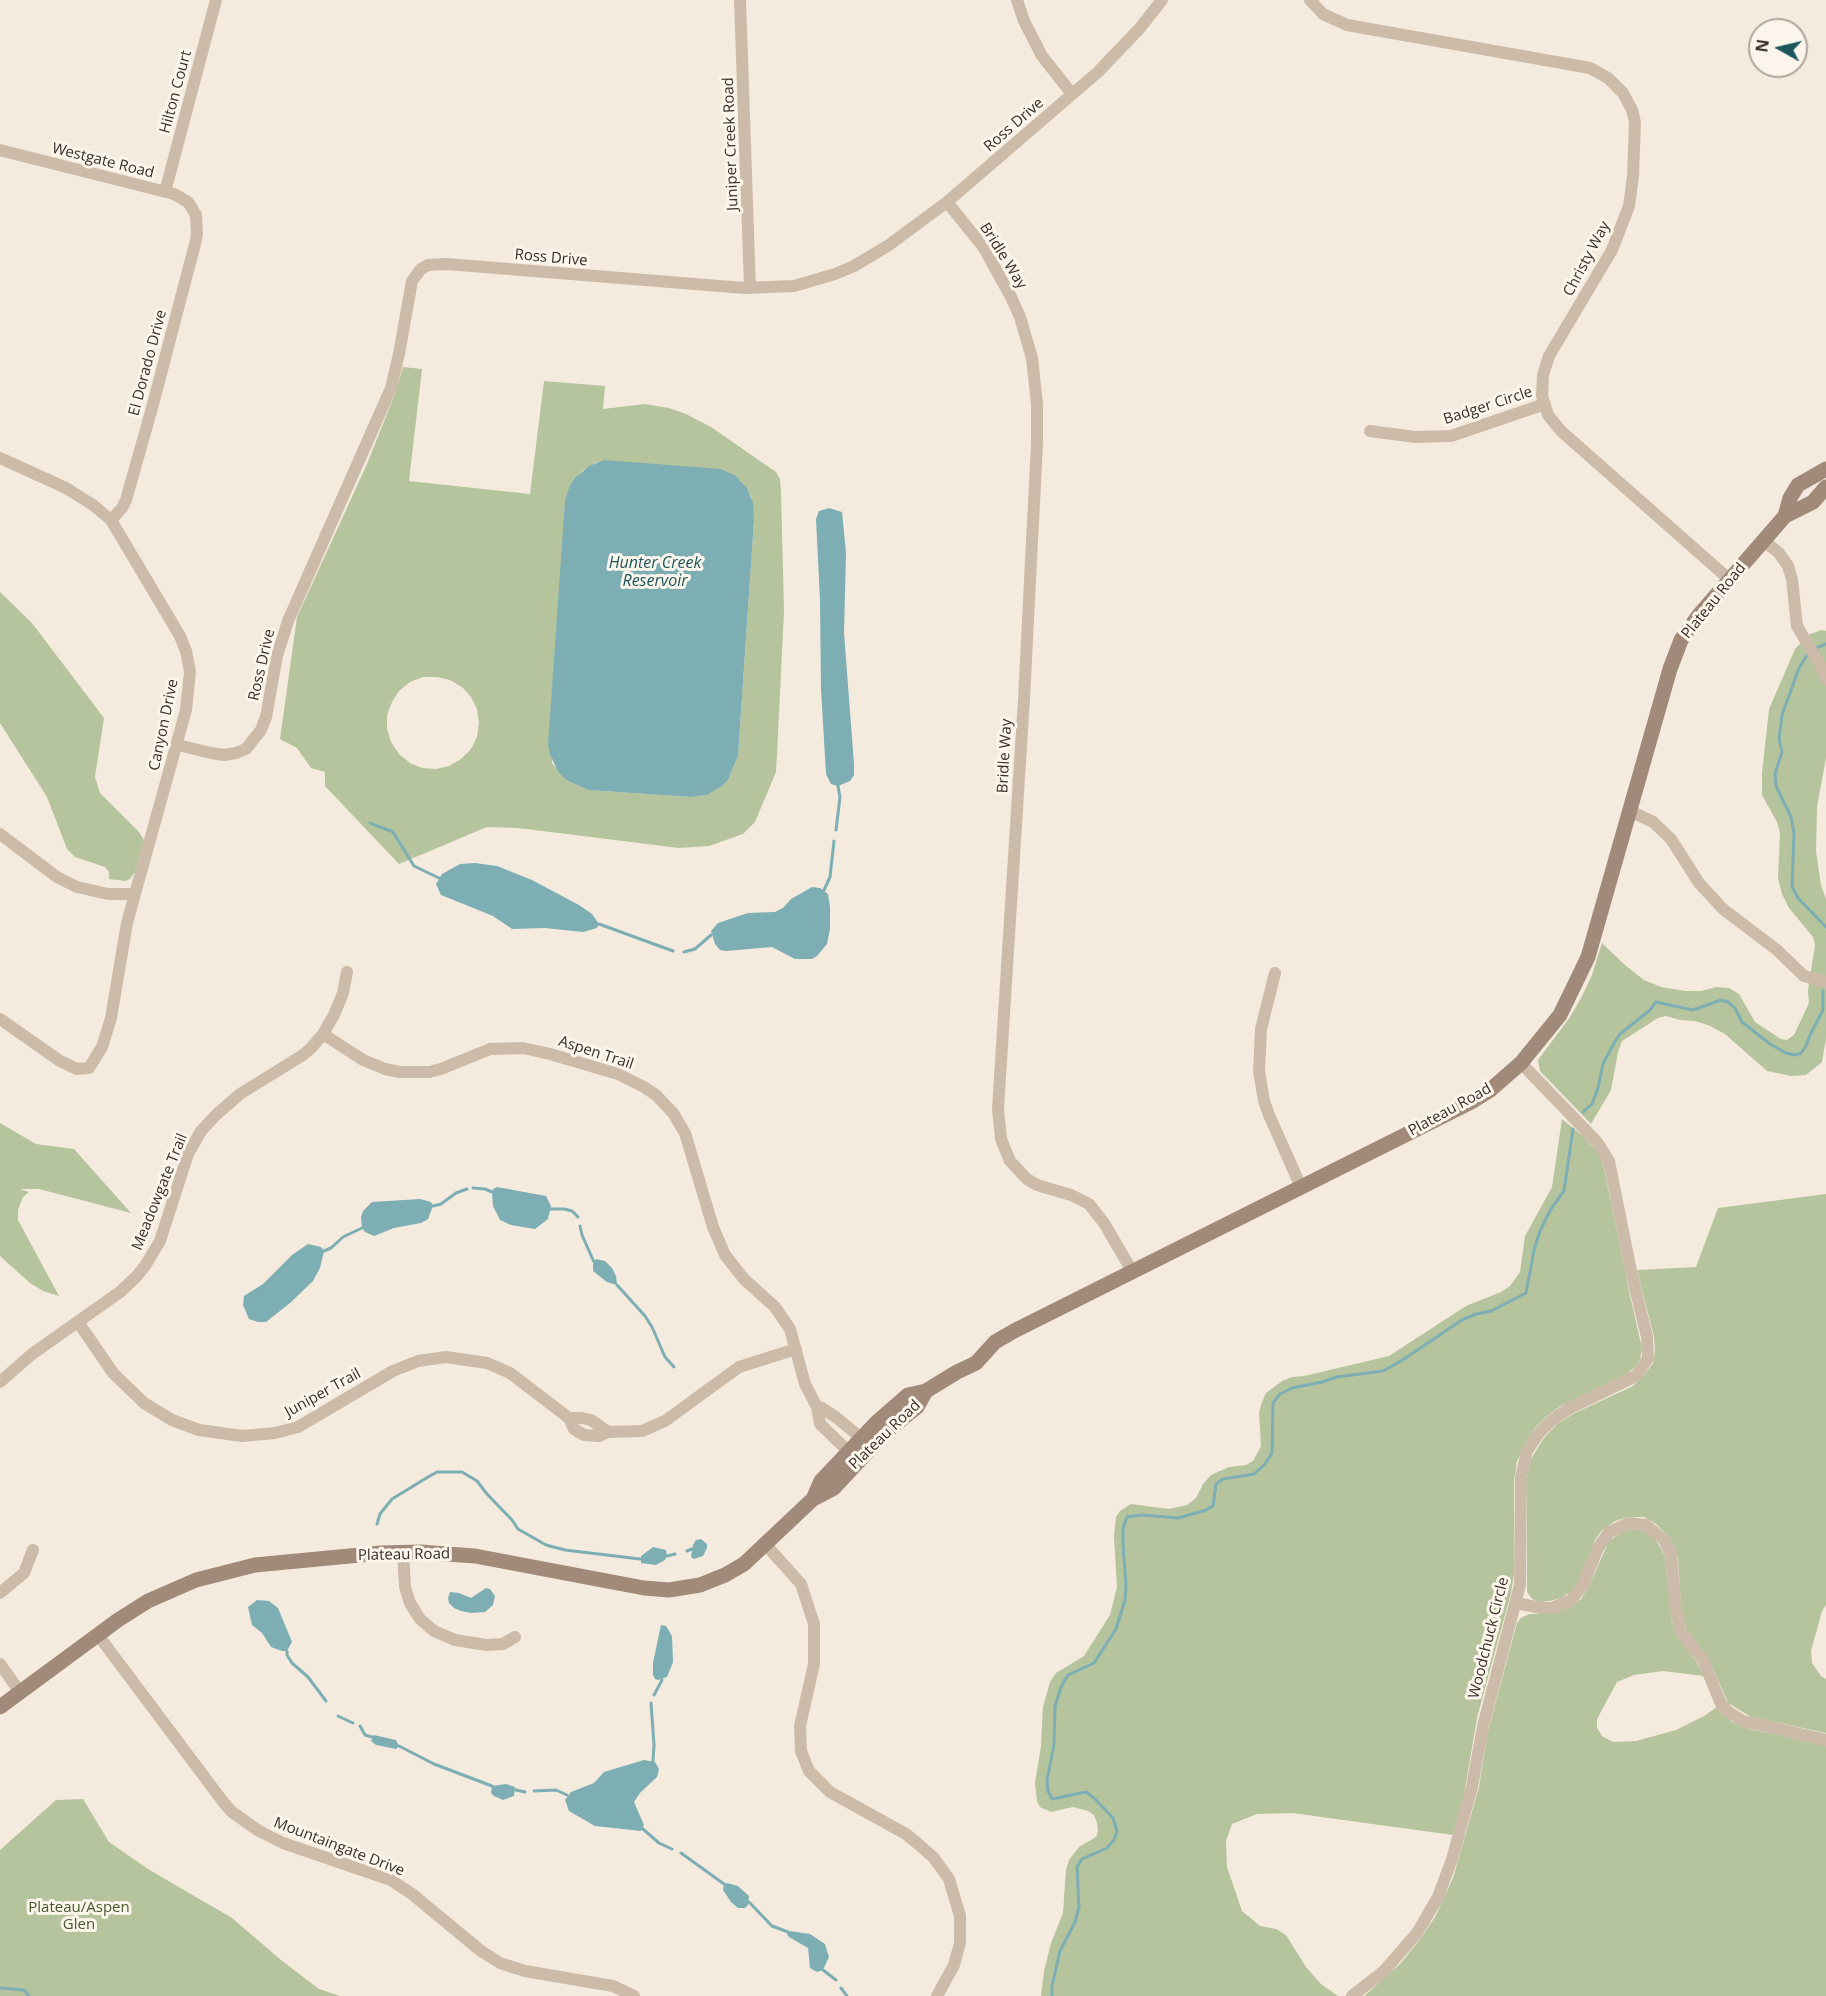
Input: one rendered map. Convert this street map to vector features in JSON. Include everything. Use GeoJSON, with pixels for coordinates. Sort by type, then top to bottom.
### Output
{"type":"FeatureCollection","features":[{"type":"Feature","properties":{"kind":"street","name":"Hilton Court"},"geometry":{"type":"LineString","coordinates":[[165,192],[216,0]]}},
{"type":"Feature","properties":{"kind":"street","name":"Juniper Creek Road"},"geometry":{"type":"LineString","coordinates":[[740,0],[750,288]]}},
{"type":"Feature","properties":{"kind":"street"},"geometry":{"type":"LineString","coordinates":[[1017,0],[1026,26],[1042,56],[1072,94]]}},
{"type":"Feature","properties":{"kind":"street","name":"Ross Drive"},"geometry":{"type":"LineString","coordinates":[[178,745],[224,755],[236,753],[246,749],[261,730],[266,717],[277,656],[288,621],[391,388],[412,281],[421,269],[438,264],[456,264],[750,288],[794,286],[835,274],[854,266],[889,245],[947,202],[1121,49],[1162,0]]}},
{"type":"Feature","properties":{"kind":"street","name":"Christy Way"},"geometry":{"type":"LineString","coordinates":[[1310,0],[1323,14],[1347,25],[1590,68],[1616,84],[1628,101],[1634,119],[1633,176],[1629,206],[1612,250],[1545,365],[1542,385],[1545,404],[1548,415],[1566,435],[1730,580]]}},
{"type":"Feature","properties":{"kind":"street","name":"Westgate Road"},"geometry":{"type":"LineString","coordinates":[[0,150],[165,192],[181,197],[194,209]]}},
{"type":"Feature","properties":{"kind":"street","name":"Bridle Way"},"geometry":{"type":"LineString","coordinates":[[947,202],[984,248],[1020,317],[1032,358],[1037,404],[1037,444],[1023,710],[998,1109],[1001,1139],[1010,1161],[1027,1179],[1037,1185],[1071,1195],[1089,1204],[1104,1223],[1132,1271]]}},
{"type":"Feature","properties":{"kind":"street","name":"El Dorado Drive"},"geometry":{"type":"LineString","coordinates":[[111,520],[126,500],[152,408],[195,244],[197,224],[194,209]]}},
{"type":"Feature","properties":{"kind":"street","name":"Badger Circle"},"geometry":{"type":"LineString","coordinates":[[1370,431],[1415,437],[1451,436],[1545,404]]}},
{"type":"Feature","properties":{"kind":"street","name":"Canyon Drive"},"geometry":{"type":"LineString","coordinates":[[0,458],[66,488],[111,520],[180,636],[189,660],[189,696],[178,745],[126,930],[109,1028],[92,1064],[84,1070],[60,1062],[0,1019]]}},
{"type":"Feature","properties":{"kind":"street","name":"Plateau Road"},"geometry":{"type":"LineString","coordinates":[[1785,516],[1790,498],[1798,485],[1826,469]]}},
{"type":"Feature","properties":{"kind":"street","name":"Plateau Road"},"geometry":{"type":"LineString","coordinates":[[813,1499],[820,1481],[861,1438],[908,1395],[926,1391],[957,1372],[976,1364],[995,1342],[1014,1331],[1473,1101],[1489,1091],[1521,1063],[1560,1015],[1580,978],[1595,935],[1670,669],[1681,640],[1689,627],[1785,516],[1813,501],[1826,487]]}},
{"type":"Feature","properties":{"kind":"street"},"geometry":{"type":"LineString","coordinates":[[1764,541],[1779,553],[1788,566],[1792,579],[1797,626],[1826,679]]}},
{"type":"Feature","properties":{"kind":"street"},"geometry":{"type":"LineString","coordinates":[[1630,812],[1653,822],[1671,839],[1699,883],[1723,909],[1777,950],[1804,976],[1826,982]]}},
{"type":"Feature","properties":{"kind":"street"},"geometry":{"type":"LineString","coordinates":[[0,834],[57,877],[77,887],[108,894],[135,894]]}},
{"type":"Feature","properties":{"kind":"street","name":"Meadowgate Trail"},"geometry":{"type":"LineString","coordinates":[[1,1380],[32,1354],[120,1292],[145,1266],[164,1230],[188,1154],[209,1122],[240,1094],[303,1055],[323,1034],[343,993],[347,972]]}},
{"type":"Feature","properties":{"kind":"street"},"geometry":{"type":"LineString","coordinates":[[1275,973],[1261,1029],[1259,1071],[1269,1115],[1301,1187]]}},
{"type":"Feature","properties":{"kind":"street","name":"Aspen Trail"},"geometry":{"type":"LineString","coordinates":[[323,1034],[363,1060],[400,1072],[429,1072],[490,1049],[523,1048],[618,1074],[644,1087],[665,1103],[681,1125],[689,1144],[713,1227],[725,1256],[744,1279],[775,1307],[790,1329],[805,1384],[817,1407],[820,1424],[848,1451]]}},
{"type":"Feature","properties":{"kind":"street","name":"Woodchuck Circle"},"geometry":{"type":"LineString","coordinates":[[1352,1996],[1383,1971],[1407,1946],[1425,1920],[1443,1886],[1468,1806],[1483,1726],[1516,1603],[1521,1573],[1521,1477],[1527,1451],[1538,1434],[1552,1420],[1570,1408],[1636,1376],[1644,1365],[1649,1351],[1612,1172],[1606,1154],[1576,1119],[1521,1063]]}},
{"type":"Feature","properties":{"kind":"street","name":"Juniper Trail"},"geometry":{"type":"LineString","coordinates":[[78,1322],[113,1373],[134,1395],[155,1411],[172,1420],[206,1431],[226,1434],[259,1435],[298,1427],[393,1371],[418,1361],[446,1357],[487,1363],[510,1372],[569,1418],[591,1420],[608,1432],[642,1431],[665,1421],[740,1367],[796,1349]]}},
{"type":"Feature","properties":{"kind":"street","name":"Plateau Road"},"geometry":{"type":"LineString","coordinates":[[0,1707],[148,1601],[175,1588],[212,1575],[255,1565],[403,1552],[453,1553],[627,1586],[669,1590],[700,1585],[744,1564],[813,1499],[834,1488],[898,1421],[917,1407],[926,1391]]}},
{"type":"Feature","properties":{"kind":"street"},"geometry":{"type":"LineString","coordinates":[[817,1407],[829,1412],[861,1438],[865,1454],[848,1451]]}},
{"type":"Feature","properties":{"kind":"street"},"geometry":{"type":"LineString","coordinates":[[1516,1603],[1552,1608],[1571,1600],[1583,1585],[1598,1548],[1610,1532],[1629,1523],[1646,1525],[1664,1540],[1671,1554],[1680,1630],[1703,1660],[1721,1704],[1727,1711],[1743,1721],[1826,1740]]}},
{"type":"Feature","properties":{"kind":"street"},"geometry":{"type":"LineString","coordinates":[[766,1545],[801,1584],[814,1624],[814,1664],[800,1726],[801,1751],[808,1771],[830,1792],[906,1834],[926,1849],[942,1868],[951,1885],[960,1916],[960,1943],[954,1965],[938,1996]]}},
{"type":"Feature","properties":{"kind":"street"},"geometry":{"type":"LineString","coordinates":[[0,1593],[24,1573],[33,1550]]}},
{"type":"Feature","properties":{"kind":"street"},"geometry":{"type":"LineString","coordinates":[[403,1552],[405,1587],[410,1603],[420,1619],[434,1631],[455,1640],[487,1646],[503,1644],[515,1637]]}},
{"type":"Feature","properties":{"kind":"street","name":"Mountaingate Drive"},"geometry":{"type":"LineString","coordinates":[[98,1635],[216,1794],[232,1812],[251,1826],[283,1843],[380,1876],[401,1886],[500,1964],[525,1971],[613,1986],[634,1996]]}},
{"type":"Feature","properties":{"kind":"street"},"geometry":{"type":"LineString","coordinates":[[0,1664],[20,1692]]}},
{"type":"Feature","properties":{"kind":"green space"},"geometry":{"type":"Polygon","coordinates":[[[403,367],[422,369],[409,481],[530,494],[544,381],[605,386],[603,409],[645,404],[669,408],[686,414],[711,427],[776,472],[780,479],[781,492],[784,611],[776,772],[755,822],[743,834],[709,846],[679,848],[518,828],[487,827],[399,864],[325,786],[325,772],[311,768],[297,748],[280,739],[297,617],[367,464],[395,394],[403,367]],[[597,462],[582,471],[570,485],[552,763],[566,780],[588,790],[691,797],[707,795],[728,780],[738,756],[754,520],[751,496],[736,476],[597,462]],[[423,677],[410,682],[399,691],[387,715],[387,729],[391,742],[399,754],[410,763],[422,768],[436,769],[449,766],[471,749],[477,737],[479,723],[477,709],[471,697],[462,687],[450,680],[423,677]]]}},
{"type":"Feature","properties":{"kind":"green space"},"geometry":{"type":"Polygon","coordinates":[[[0,592],[32,623],[104,718],[95,777],[100,793],[139,832],[144,840],[135,872],[130,879],[125,881],[109,879],[109,872],[105,867],[75,857],[67,849],[47,797],[0,723],[0,592]]]}},
{"type":"Feature","properties":{"kind":"green space"},"geometry":{"type":"Polygon","coordinates":[[[1826,631],[1826,758],[1817,807],[1816,851],[1821,885],[1826,899],[1826,1039],[1822,1062],[1806,1075],[1791,1076],[1767,1071],[1725,1034],[1708,1025],[1666,1016],[1658,1018],[1622,1041],[1611,1090],[1591,1124],[1540,1071],[1538,1060],[1581,998],[1592,975],[1602,943],[1644,980],[1661,987],[1685,991],[1701,991],[1716,987],[1729,988],[1739,994],[1755,1022],[1781,1039],[1787,1040],[1794,1035],[1809,1003],[1808,990],[1815,945],[1813,937],[1789,908],[1782,894],[1778,878],[1780,833],[1777,822],[1762,795],[1762,773],[1769,709],[1795,649],[1810,634],[1826,631]]]}},
{"type":"Feature","properties":{"kind":"green space"},"geometry":{"type":"Polygon","coordinates":[[[1562,1119],[1583,1136],[1600,1155],[1603,1163],[1642,1348],[1640,1359],[1627,1374],[1561,1406],[1548,1415],[1534,1429],[1517,1461],[1514,1481],[1514,1574],[1511,1593],[1477,1718],[1464,1795],[1453,1835],[1292,1813],[1257,1814],[1232,1824],[1226,1841],[1227,1867],[1242,1911],[1260,1926],[1276,1929],[1286,1935],[1306,1967],[1321,1984],[1338,1996],[1041,1996],[1051,1943],[1063,1913],[1066,1870],[1069,1860],[1079,1847],[1096,1837],[1098,1831],[1094,1815],[1088,1811],[1073,1807],[1051,1812],[1040,1807],[1037,1801],[1035,1783],[1041,1746],[1043,1707],[1050,1682],[1056,1673],[1084,1656],[1110,1615],[1117,1587],[1114,1537],[1116,1517],[1120,1511],[1131,1504],[1169,1509],[1187,1505],[1196,1498],[1211,1475],[1229,1467],[1246,1465],[1253,1461],[1261,1446],[1259,1412],[1262,1402],[1266,1393],[1282,1381],[1389,1356],[1466,1306],[1510,1286],[1520,1272],[1525,1236],[1552,1187],[1562,1119]]]}},
{"type":"Feature","properties":{"kind":"green space"},"geometry":{"type":"Polygon","coordinates":[[[0,1123],[36,1144],[74,1149],[131,1213],[39,1189],[20,1189],[29,1192],[23,1197],[18,1210],[18,1220],[59,1296],[43,1291],[30,1283],[0,1256],[0,1123]]]}},
{"type":"Feature","properties":{"kind":"green space"},"geometry":{"type":"Polygon","coordinates":[[[1826,1194],[1826,1605],[1822,1611],[1811,1651],[1812,1663],[1826,1679],[1826,1733],[1751,1717],[1728,1703],[1710,1662],[1687,1630],[1682,1617],[1675,1548],[1656,1524],[1644,1517],[1628,1517],[1615,1521],[1602,1530],[1595,1540],[1580,1581],[1572,1591],[1561,1598],[1550,1601],[1539,1602],[1532,1599],[1527,1592],[1527,1478],[1531,1459],[1543,1439],[1557,1424],[1633,1386],[1653,1363],[1654,1337],[1637,1270],[1696,1267],[1718,1208],[1826,1194]]]}},
{"type":"Feature","properties":{"kind":"green space"},"geometry":{"type":"Polygon","coordinates":[[[1632,1529],[1645,1531],[1654,1538],[1665,1556],[1672,1622],[1676,1634],[1704,1676],[1663,1671],[1634,1675],[1617,1682],[1597,1719],[1597,1728],[1602,1736],[1613,1742],[1636,1741],[1676,1730],[1717,1707],[1732,1722],[1750,1729],[1826,1745],[1826,1996],[1364,1996],[1400,1964],[1421,1938],[1435,1917],[1453,1878],[1479,1787],[1488,1731],[1517,1623],[1529,1614],[1550,1614],[1572,1606],[1581,1599],[1609,1541],[1621,1532],[1632,1529]]]}},
{"type":"Feature","properties":{"kind":"green space","name":"Plateau/Aspen Glen"},"geometry":{"type":"Polygon","coordinates":[[[83,1799],[109,1842],[148,1869],[232,1918],[319,1989],[340,1996],[0,1996],[0,1850],[56,1800],[83,1799]]]}},
{"type":"Feature","properties":{"kind":"water","name":"Hunter Creek Reservoir"},"geometry":{"type":"Polygon","coordinates":[[[604,460],[721,469],[736,476],[747,488],[753,503],[754,520],[738,756],[728,780],[707,795],[691,797],[588,790],[566,780],[557,770],[550,754],[548,745],[565,501],[575,478],[589,466],[604,460]]]}},
{"type":"Feature","properties":{"kind":"water"},"geometry":{"type":"Polygon","coordinates":[[[829,508],[842,512],[846,552],[844,633],[854,764],[854,775],[850,781],[838,786],[831,784],[826,774],[821,689],[816,519],[819,511],[829,508]]]}},
{"type":"Feature","properties":{"kind":"water"},"geometry":{"type":"Polygon","coordinates":[[[475,863],[497,866],[532,880],[579,905],[592,914],[599,924],[597,928],[583,932],[545,928],[512,929],[493,916],[441,895],[436,884],[442,874],[460,864],[475,863]]]}},
{"type":"Feature","properties":{"kind":"water"},"geometry":{"type":"Polygon","coordinates":[[[812,887],[820,888],[828,894],[830,929],[827,944],[812,959],[795,959],[772,947],[726,951],[720,950],[715,944],[711,931],[718,923],[748,913],[775,912],[783,908],[791,899],[812,887]]]}},
{"type":"Feature","properties":{"kind":"water"},"geometry":{"type":"Polygon","coordinates":[[[497,1187],[546,1196],[551,1206],[548,1219],[535,1229],[511,1225],[500,1220],[493,1206],[492,1193],[497,1187]]]}},
{"type":"Feature","properties":{"kind":"water"},"geometry":{"type":"Polygon","coordinates":[[[420,1199],[431,1202],[433,1206],[428,1219],[421,1223],[394,1228],[374,1236],[362,1228],[363,1211],[372,1202],[420,1199]]]}},
{"type":"Feature","properties":{"kind":"water"},"geometry":{"type":"Polygon","coordinates":[[[308,1244],[321,1247],[324,1251],[320,1268],[313,1281],[266,1322],[249,1319],[243,1305],[244,1296],[263,1284],[292,1255],[308,1244]]]}},
{"type":"Feature","properties":{"kind":"water"},"geometry":{"type":"Polygon","coordinates":[[[596,1259],[605,1261],[612,1268],[617,1285],[607,1282],[593,1271],[596,1259]]]}},
{"type":"Feature","properties":{"kind":"water"},"geometry":{"type":"Polygon","coordinates":[[[701,1539],[707,1544],[707,1548],[703,1556],[694,1559],[691,1557],[693,1545],[696,1540],[701,1539]]]}},
{"type":"Feature","properties":{"kind":"water"},"geometry":{"type":"Polygon","coordinates":[[[653,1547],[666,1550],[665,1560],[656,1565],[641,1563],[641,1556],[653,1547]]]}},
{"type":"Feature","properties":{"kind":"water"},"geometry":{"type":"Polygon","coordinates":[[[486,1588],[490,1589],[495,1596],[493,1605],[485,1612],[461,1611],[449,1603],[450,1592],[471,1598],[486,1588]]]}},
{"type":"Feature","properties":{"kind":"water"},"geometry":{"type":"Polygon","coordinates":[[[257,1600],[269,1601],[278,1608],[292,1642],[287,1651],[271,1647],[262,1633],[252,1625],[248,1607],[257,1600]]]}},
{"type":"Feature","properties":{"kind":"water"},"geometry":{"type":"Polygon","coordinates":[[[661,1625],[666,1626],[672,1636],[673,1662],[667,1677],[658,1680],[653,1675],[653,1663],[661,1625]]]}},
{"type":"Feature","properties":{"kind":"water"},"geometry":{"type":"Polygon","coordinates":[[[374,1735],[396,1740],[399,1746],[396,1749],[376,1745],[371,1741],[374,1735]]]}},
{"type":"Feature","properties":{"kind":"water"},"geometry":{"type":"Polygon","coordinates":[[[644,1760],[655,1762],[659,1769],[657,1777],[634,1802],[644,1825],[641,1831],[595,1826],[569,1811],[565,1800],[571,1792],[594,1783],[604,1772],[644,1760]]]}},
{"type":"Feature","properties":{"kind":"water"},"geometry":{"type":"Polygon","coordinates":[[[506,1784],[515,1787],[514,1796],[503,1800],[491,1793],[492,1786],[506,1784]]]}},
{"type":"Feature","properties":{"kind":"water"},"geometry":{"type":"Polygon","coordinates":[[[724,1884],[738,1886],[749,1896],[748,1905],[745,1908],[738,1908],[731,1902],[723,1890],[724,1884]]]}},
{"type":"Feature","properties":{"kind":"water"},"geometry":{"type":"Polygon","coordinates":[[[790,1931],[810,1934],[825,1944],[829,1957],[823,1970],[817,1972],[810,1968],[808,1948],[789,1937],[787,1934],[790,1931]]]}},
{"type":"Feature","properties":{"kind":"waterway"},"geometry":{"type":"LineString","coordinates":[[1814,649],[1826,644]]}},
{"type":"Feature","properties":{"kind":"waterway"},"geometry":{"type":"LineString","coordinates":[[1808,654],[1799,668],[1782,715],[1779,739],[1782,752],[1775,774],[1776,786],[1791,817],[1794,833],[1792,887],[1798,898],[1826,927]]}},
{"type":"Feature","properties":{"kind":"waterway"},"geometry":{"type":"LineString","coordinates":[[836,830],[840,797],[838,786]]}},
{"type":"Feature","properties":{"kind":"waterway"},"geometry":{"type":"LineString","coordinates":[[370,823],[393,832],[414,866],[439,878]]}},
{"type":"Feature","properties":{"kind":"waterway"},"geometry":{"type":"LineString","coordinates":[[824,890],[830,877],[834,841]]}},
{"type":"Feature","properties":{"kind":"waterway"},"geometry":{"type":"LineString","coordinates":[[599,924],[673,951]]}},
{"type":"Feature","properties":{"kind":"waterway"},"geometry":{"type":"LineString","coordinates":[[684,952],[695,949],[711,935]]}},
{"type":"Feature","properties":{"kind":"waterway"},"geometry":{"type":"LineString","coordinates":[[1583,1112],[1592,1104],[1603,1064],[1614,1043],[1620,1034],[1650,1010],[1656,1002],[1693,1010],[1721,1000],[1728,1002],[1735,1008],[1742,1022],[1770,1044],[1795,1055],[1801,1053],[1806,1046],[1823,1010],[1823,990]]}},
{"type":"Feature","properties":{"kind":"waterway"},"geometry":{"type":"LineString","coordinates":[[1052,1996],[1060,1951],[1075,1922],[1079,1907],[1077,1867],[1082,1859],[1107,1848],[1114,1840],[1117,1831],[1113,1818],[1086,1792],[1052,1799],[1048,1791],[1047,1780],[1054,1745],[1055,1706],[1061,1687],[1068,1675],[1094,1663],[1116,1629],[1125,1600],[1123,1528],[1127,1517],[1142,1515],[1178,1518],[1206,1510],[1213,1506],[1216,1484],[1223,1479],[1254,1474],[1265,1464],[1272,1453],[1273,1403],[1280,1394],[1292,1388],[1337,1377],[1383,1371],[1462,1320],[1491,1311],[1526,1293],[1540,1231],[1551,1209],[1564,1191],[1573,1129]]}},
{"type":"Feature","properties":{"kind":"waterway"},"geometry":{"type":"LineString","coordinates":[[473,1188],[492,1192]]}},
{"type":"Feature","properties":{"kind":"waterway"},"geometry":{"type":"LineString","coordinates":[[433,1206],[467,1189]]}},
{"type":"Feature","properties":{"kind":"waterway"},"geometry":{"type":"LineString","coordinates":[[550,1209],[572,1211],[578,1217]]}},
{"type":"Feature","properties":{"kind":"waterway"},"geometry":{"type":"LineString","coordinates":[[580,1226],[594,1262]]}},
{"type":"Feature","properties":{"kind":"waterway"},"geometry":{"type":"LineString","coordinates":[[324,1251],[343,1237],[362,1228]]}},
{"type":"Feature","properties":{"kind":"waterway"},"geometry":{"type":"LineString","coordinates":[[617,1285],[645,1316],[665,1357],[674,1367]]}},
{"type":"Feature","properties":{"kind":"waterway"},"geometry":{"type":"LineString","coordinates":[[377,1524],[380,1514],[392,1499],[437,1472],[462,1472],[477,1481],[518,1529],[546,1545],[565,1550],[640,1559]]}},
{"type":"Feature","properties":{"kind":"waterway"},"geometry":{"type":"LineString","coordinates":[[687,1551],[692,1549]]}},
{"type":"Feature","properties":{"kind":"waterway"},"geometry":{"type":"LineString","coordinates":[[667,1556],[675,1554]]}},
{"type":"Feature","properties":{"kind":"waterway"},"geometry":{"type":"LineString","coordinates":[[287,1651],[292,1663],[308,1677],[326,1701]]}},
{"type":"Feature","properties":{"kind":"waterway"},"geometry":{"type":"LineString","coordinates":[[654,1695],[662,1680]]}},
{"type":"Feature","properties":{"kind":"waterway"},"geometry":{"type":"LineString","coordinates":[[651,1703],[653,1761]]}},
{"type":"Feature","properties":{"kind":"waterway"},"geometry":{"type":"LineString","coordinates":[[338,1716],[353,1723]]}},
{"type":"Feature","properties":{"kind":"waterway"},"geometry":{"type":"LineString","coordinates":[[360,1726],[365,1735],[372,1737]]}},
{"type":"Feature","properties":{"kind":"waterway"},"geometry":{"type":"LineString","coordinates":[[399,1746],[434,1764],[492,1786]]}},
{"type":"Feature","properties":{"kind":"waterway"},"geometry":{"type":"LineString","coordinates":[[516,1790],[525,1792]]}},
{"type":"Feature","properties":{"kind":"waterway"},"geometry":{"type":"LineString","coordinates":[[534,1791],[556,1790],[567,1795]]}},
{"type":"Feature","properties":{"kind":"waterway"},"geometry":{"type":"LineString","coordinates":[[643,1829],[659,1843],[672,1849]]}},
{"type":"Feature","properties":{"kind":"waterway"},"geometry":{"type":"LineString","coordinates":[[681,1853],[724,1884]]}},
{"type":"Feature","properties":{"kind":"waterway"},"geometry":{"type":"LineString","coordinates":[[749,1902],[772,1926],[788,1932]]}},
{"type":"Feature","properties":{"kind":"waterway"},"geometry":{"type":"LineString","coordinates":[[823,1970],[836,1980]]}},
{"type":"Feature","properties":{"kind":"waterway"},"geometry":{"type":"LineString","coordinates":[[0,1988],[24,1990],[29,1996]]}},
{"type":"Feature","properties":{"kind":"waterway"},"geometry":{"type":"LineString","coordinates":[[841,1988],[847,1996]]}}]}
